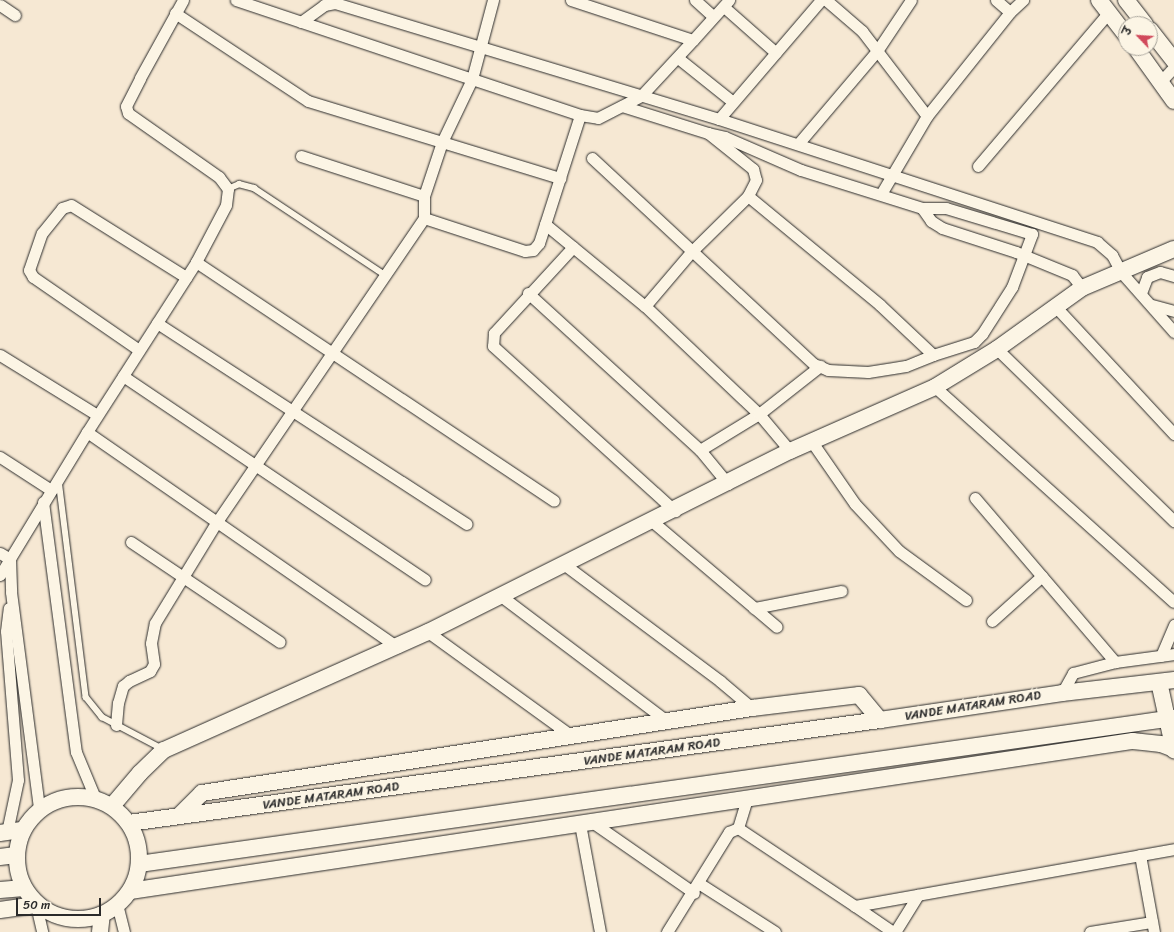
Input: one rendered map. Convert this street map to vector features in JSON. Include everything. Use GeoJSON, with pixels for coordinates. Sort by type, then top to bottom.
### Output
{"type":"FeatureCollection","features":[{"type":"Feature","properties":{"kind":"street"},"geometry":{"type":"LineString","coordinates":[[0,575],[43,502],[196,262],[226,205],[228,189],[219,177],[128,113],[126,106],[183,0]]}},
{"type":"Feature","properties":{"kind":"street"},"geometry":{"type":"LineString","coordinates":[[236,0],[580,115],[598,118],[641,96],[678,58],[713,16],[726,3],[776,52]]}},
{"type":"Feature","properties":{"kind":"street"},"geometry":{"type":"LineString","coordinates":[[116,725],[118,703],[123,686],[129,681],[150,671],[154,664],[151,643],[155,623],[184,579],[216,523],[294,412],[332,352],[424,218],[424,196],[442,142],[472,79],[493,0]]}},
{"type":"Feature","properties":{"kind":"street"},"geometry":{"type":"LineString","coordinates":[[571,0],[594,4],[693,40]]}},
{"type":"Feature","properties":{"kind":"street"},"geometry":{"type":"LineString","coordinates":[[695,0],[713,16]]}},
{"type":"Feature","properties":{"kind":"street"},"geometry":{"type":"LineString","coordinates":[[719,119],[821,0]]}},
{"type":"Feature","properties":{"kind":"street"},"geometry":{"type":"LineString","coordinates":[[826,0],[862,31],[927,116]]}},
{"type":"Feature","properties":{"kind":"street"},"geometry":{"type":"LineString","coordinates":[[798,144],[877,51],[911,0]]}},
{"type":"Feature","properties":{"kind":"street"},"geometry":{"type":"LineString","coordinates":[[996,0],[1010,12]]}},
{"type":"Feature","properties":{"kind":"street"},"geometry":{"type":"LineString","coordinates":[[881,194],[891,173],[927,116],[1010,12],[1023,0]]}},
{"type":"Feature","properties":{"kind":"street"},"geometry":{"type":"LineString","coordinates":[[1126,0],[1139,16]]}},
{"type":"Feature","properties":{"kind":"street"},"geometry":{"type":"LineString","coordinates":[[301,22],[330,1],[482,45],[891,173],[1097,242],[1112,255],[1121,272],[1152,305],[1174,332]]}},
{"type":"Feature","properties":{"kind":"street"},"geometry":{"type":"LineString","coordinates":[[0,5],[16,15]]}},
{"type":"Feature","properties":{"kind":"street"},"geometry":{"type":"LineString","coordinates":[[978,166],[1106,5],[1118,23]]}},
{"type":"Feature","properties":{"kind":"street"},"geometry":{"type":"LineString","coordinates":[[175,13],[308,101],[560,178]]}},
{"type":"Feature","properties":{"kind":"street"},"geometry":{"type":"LineString","coordinates":[[1158,40],[1174,61]]}},
{"type":"Feature","properties":{"kind":"street"},"geometry":{"type":"LineString","coordinates":[[1142,56],[1162,80],[1174,101]]}},
{"type":"Feature","properties":{"kind":"street"},"geometry":{"type":"LineString","coordinates":[[678,58],[733,102]]}},
{"type":"Feature","properties":{"kind":"street"},"geometry":{"type":"LineString","coordinates":[[1162,80],[1174,67]]}},
{"type":"Feature","properties":{"kind":"street"},"geometry":{"type":"LineString","coordinates":[[592,158],[690,252],[820,366],[843,372],[868,372],[906,366],[933,355],[968,345],[982,334],[1003,303],[1032,234],[946,208],[922,208],[801,170],[725,137],[622,106]]}},
{"type":"Feature","properties":{"kind":"street"},"geometry":{"type":"LineString","coordinates":[[424,218],[525,251],[533,250],[539,243],[580,115]]}},
{"type":"Feature","properties":{"kind":"street"},"geometry":{"type":"LineString","coordinates":[[645,306],[690,252],[748,196],[756,180],[753,169],[708,133]]}},
{"type":"Feature","properties":{"kind":"street"},"geometry":{"type":"LineString","coordinates":[[301,156],[424,196]]}},
{"type":"Feature","properties":{"kind":"street"},"geometry":{"type":"LineString","coordinates":[[748,196],[880,305],[933,355]]}},
{"type":"Feature","properties":{"kind":"street"},"geometry":{"type":"LineString","coordinates":[[139,350],[33,277],[29,270],[42,233],[62,208],[71,205],[186,277]]}},
{"type":"Feature","properties":{"kind":"street"},"geometry":{"type":"LineString","coordinates":[[922,208],[931,221],[942,228],[1072,275],[1082,288]]}},
{"type":"Feature","properties":{"kind":"street"},"geometry":{"type":"LineString","coordinates":[[545,224],[645,306],[759,414],[790,451]]}},
{"type":"Feature","properties":{"kind":"street"},"geometry":{"type":"LineString","coordinates":[[573,247],[528,293],[494,333],[493,346],[675,511]]}},
{"type":"Feature","properties":{"kind":"street"},"geometry":{"type":"LineString","coordinates":[[112,806],[140,773],[164,750],[398,647],[675,511],[790,451],[935,388],[997,349],[1082,288],[1174,249]]}},
{"type":"Feature","properties":{"kind":"street"},"geometry":{"type":"LineString","coordinates":[[196,262],[554,501]]}},
{"type":"Feature","properties":{"kind":"street"},"geometry":{"type":"LineString","coordinates":[[1141,293],[1147,277],[1160,272],[1174,276]]}},
{"type":"Feature","properties":{"kind":"street"},"geometry":{"type":"LineString","coordinates":[[528,293],[700,450],[728,484]]}},
{"type":"Feature","properties":{"kind":"street"},"geometry":{"type":"LineString","coordinates":[[1152,305],[1174,312]]}},
{"type":"Feature","properties":{"kind":"street"},"geometry":{"type":"LineString","coordinates":[[1055,306],[1174,434]]}},
{"type":"Feature","properties":{"kind":"street"},"geometry":{"type":"LineString","coordinates":[[157,323],[466,524]]}},
{"type":"Feature","properties":{"kind":"street"},"geometry":{"type":"LineString","coordinates":[[997,349],[1174,521]]}},
{"type":"Feature","properties":{"kind":"street"},"geometry":{"type":"LineString","coordinates":[[0,355],[97,416]]}},
{"type":"Feature","properties":{"kind":"street"},"geometry":{"type":"LineString","coordinates":[[700,450],[759,414],[820,366]]}},
{"type":"Feature","properties":{"kind":"street"},"geometry":{"type":"LineString","coordinates":[[123,376],[425,580]]}},
{"type":"Feature","properties":{"kind":"street"},"geometry":{"type":"LineString","coordinates":[[935,388],[1174,602]]}},
{"type":"Feature","properties":{"kind":"street"},"geometry":{"type":"LineString","coordinates":[[87,432],[216,523],[398,647]]}},
{"type":"Feature","properties":{"kind":"street"},"geometry":{"type":"LineString","coordinates":[[812,442],[855,504],[899,551],[966,600]]}},
{"type":"Feature","properties":{"kind":"street"},"geometry":{"type":"LineString","coordinates":[[0,457],[51,490]]}},
{"type":"Feature","properties":{"kind":"street"},"geometry":{"type":"LineString","coordinates":[[975,498],[1115,662]]}},
{"type":"Feature","properties":{"kind":"street"},"geometry":{"type":"LineString","coordinates":[[43,502],[76,752],[96,800]]}},
{"type":"Feature","properties":{"kind":"street"},"geometry":{"type":"LineString","coordinates":[[653,522],[777,627]]}},
{"type":"Feature","properties":{"kind":"street"},"geometry":{"type":"LineString","coordinates":[[131,542],[280,642]]}},
{"type":"Feature","properties":{"kind":"street"},"geometry":{"type":"LineString","coordinates":[[0,553],[10,559]]}},
{"type":"Feature","properties":{"kind":"street"},"geometry":{"type":"LineString","coordinates":[[10,559],[11,592],[33,746],[39,810]]}},
{"type":"Feature","properties":{"kind":"street"},"geometry":{"type":"LineString","coordinates":[[565,565],[720,681],[752,708]]}},
{"type":"Feature","properties":{"kind":"street"},"geometry":{"type":"LineString","coordinates":[[992,621],[1042,576]]}},
{"type":"Feature","properties":{"kind":"street"},"geometry":{"type":"LineString","coordinates":[[754,608],[841,591]]}},
{"type":"Feature","properties":{"kind":"street"},"geometry":{"type":"LineString","coordinates":[[10,831],[39,810],[62,798],[88,796],[112,806],[129,823],[138,843],[139,864],[130,891],[117,904],[102,914],[63,924],[36,905],[24,888],[17,872],[16,855],[10,831],[18,780],[6,631],[11,592]]}},
{"type":"Feature","properties":{"kind":"street"},"geometry":{"type":"LineString","coordinates":[[501,596],[668,722]]}},
{"type":"Feature","properties":{"kind":"street"},"geometry":{"type":"LineString","coordinates":[[1161,656],[1174,626]]}},
{"type":"Feature","properties":{"kind":"street"},"geometry":{"type":"LineString","coordinates":[[428,632],[573,737]]}},
{"type":"Feature","properties":{"kind":"street"},"geometry":{"type":"LineString","coordinates":[[1062,693],[1073,673],[1115,662],[1174,654]]}},
{"type":"Feature","properties":{"kind":"street"},"geometry":{"type":"LineString","coordinates":[[130,891],[1133,741],[1173,744],[1167,681]]}},
{"type":"Feature","properties":{"kind":"street","name":"VANDE MATARAM ROAD"},"geometry":{"type":"LineString","coordinates":[[129,823],[880,720],[1062,693],[1167,681]]}},
{"type":"Feature","properties":{"kind":"street"},"geometry":{"type":"LineString","coordinates":[[179,816],[202,793],[573,737],[752,708],[859,695],[880,720]]}},
{"type":"Feature","properties":{"kind":"street"},"geometry":{"type":"LineString","coordinates":[[139,864],[1170,718]]}},
{"type":"Feature","properties":{"kind":"street"},"geometry":{"type":"LineString","coordinates":[[1117,726],[1119,744]]}},
{"type":"Feature","properties":{"kind":"street"},"geometry":{"type":"LineString","coordinates":[[667,932],[697,888],[729,832],[738,828],[747,799]]}},
{"type":"Feature","properties":{"kind":"street"},"geometry":{"type":"LineString","coordinates":[[586,823],[775,932]]}},
{"type":"Feature","properties":{"kind":"street"},"geometry":{"type":"LineString","coordinates":[[586,823],[600,932]]}},
{"type":"Feature","properties":{"kind":"street"},"geometry":{"type":"LineString","coordinates":[[738,828],[894,932],[918,895]]}},
{"type":"Feature","properties":{"kind":"street"},"geometry":{"type":"LineString","coordinates":[[855,906],[1174,849]]}},
{"type":"Feature","properties":{"kind":"street"},"geometry":{"type":"LineString","coordinates":[[0,857],[16,855]]}},
{"type":"Feature","properties":{"kind":"street"},"geometry":{"type":"LineString","coordinates":[[1090,932],[1153,927],[1140,856]]}},
{"type":"Feature","properties":{"kind":"street"},"geometry":{"type":"LineString","coordinates":[[0,890],[24,888]]}},
{"type":"Feature","properties":{"kind":"street"},"geometry":{"type":"LineString","coordinates":[[117,904],[124,932]]}},
{"type":"Feature","properties":{"kind":"street"},"geometry":{"type":"LineString","coordinates":[[0,910],[36,905]]}},
{"type":"Feature","properties":{"kind":"street"},"geometry":{"type":"LineString","coordinates":[[36,905],[42,932]]}},
{"type":"Feature","properties":{"kind":"street"},"geometry":{"type":"LineString","coordinates":[[100,932],[102,914]]}},
{"type":"Feature","properties":{"kind":"lane"},"geometry":{"type":"LineString","coordinates":[[228,189],[239,184],[254,188],[385,275]]}},
{"type":"Feature","properties":{"kind":"lane"},"geometry":{"type":"LineString","coordinates":[[59,478],[86,697],[102,717],[164,750]]}}]}
